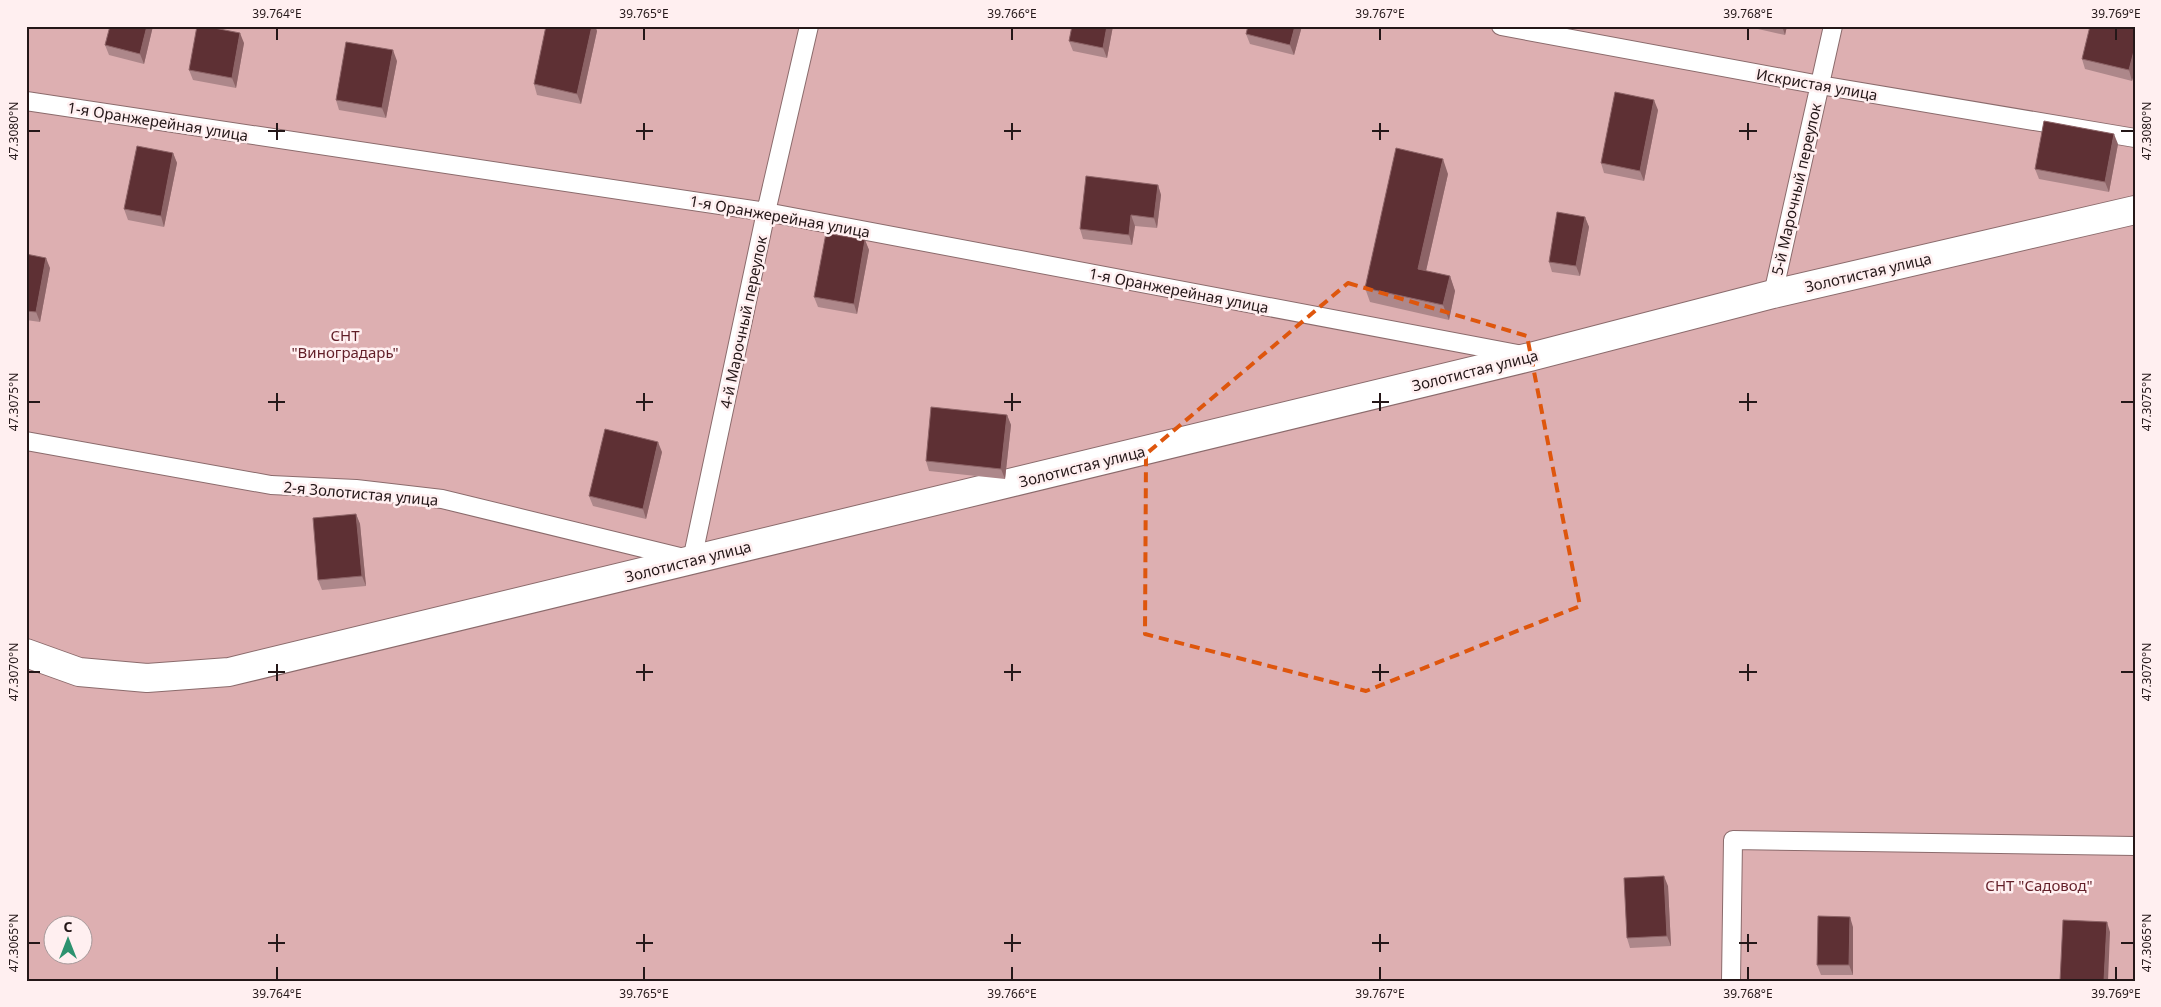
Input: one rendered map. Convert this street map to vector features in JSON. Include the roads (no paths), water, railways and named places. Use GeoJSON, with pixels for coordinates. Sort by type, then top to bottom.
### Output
{"type":"FeatureCollection","features":[{"type":"Feature","properties":{"kind":"street","name":"Золотистая улица"},"geometry":{"type":"LineString","coordinates":[[26,653],[79,672],[147,678],[229,672],[1530,356],[1773,294],[2135,210]]}},
{"type":"Feature","properties":{"kind":"lane","name":"4-й Марочный переулок"},"geometry":{"type":"LineString","coordinates":[[692,560],[766,212],[809,26]]}},
{"type":"Feature","properties":{"kind":"lane","name":"Искристая улица"},"geometry":{"type":"LineString","coordinates":[[1501,26],[1820,86],[2135,138]]}},
{"type":"Feature","properties":{"kind":"lane","name":"5-й Марочный переулок"},"geometry":{"type":"LineString","coordinates":[[1773,294],[1834,26]]}},
{"type":"Feature","properties":{"kind":"lane","name":"1-я Оранжерейная улица"},"geometry":{"type":"LineString","coordinates":[[26,101],[766,212],[1530,356]]}},
{"type":"Feature","properties":{"kind":"lane","name":"2-я Золотистая улица"},"geometry":{"type":"LineString","coordinates":[[26,441],[271,485],[356,489],[442,499],[692,560]]}},
{"type":"Feature","properties":{"kind":"lane"},"geometry":{"type":"LineString","coordinates":[[1730,981],[1733,840],[2135,846]]}},
{"type":"Feature","properties":{"kind":"park label","name":"СНТ \"Виноградарь\""},"geometry":{"type":"Point","coordinates":[345,344]}},
{"type":"Feature","properties":{"kind":"park label","name":"СНТ \"Садовод\""},"geometry":{"type":"Point","coordinates":[2039,885]}}]}
